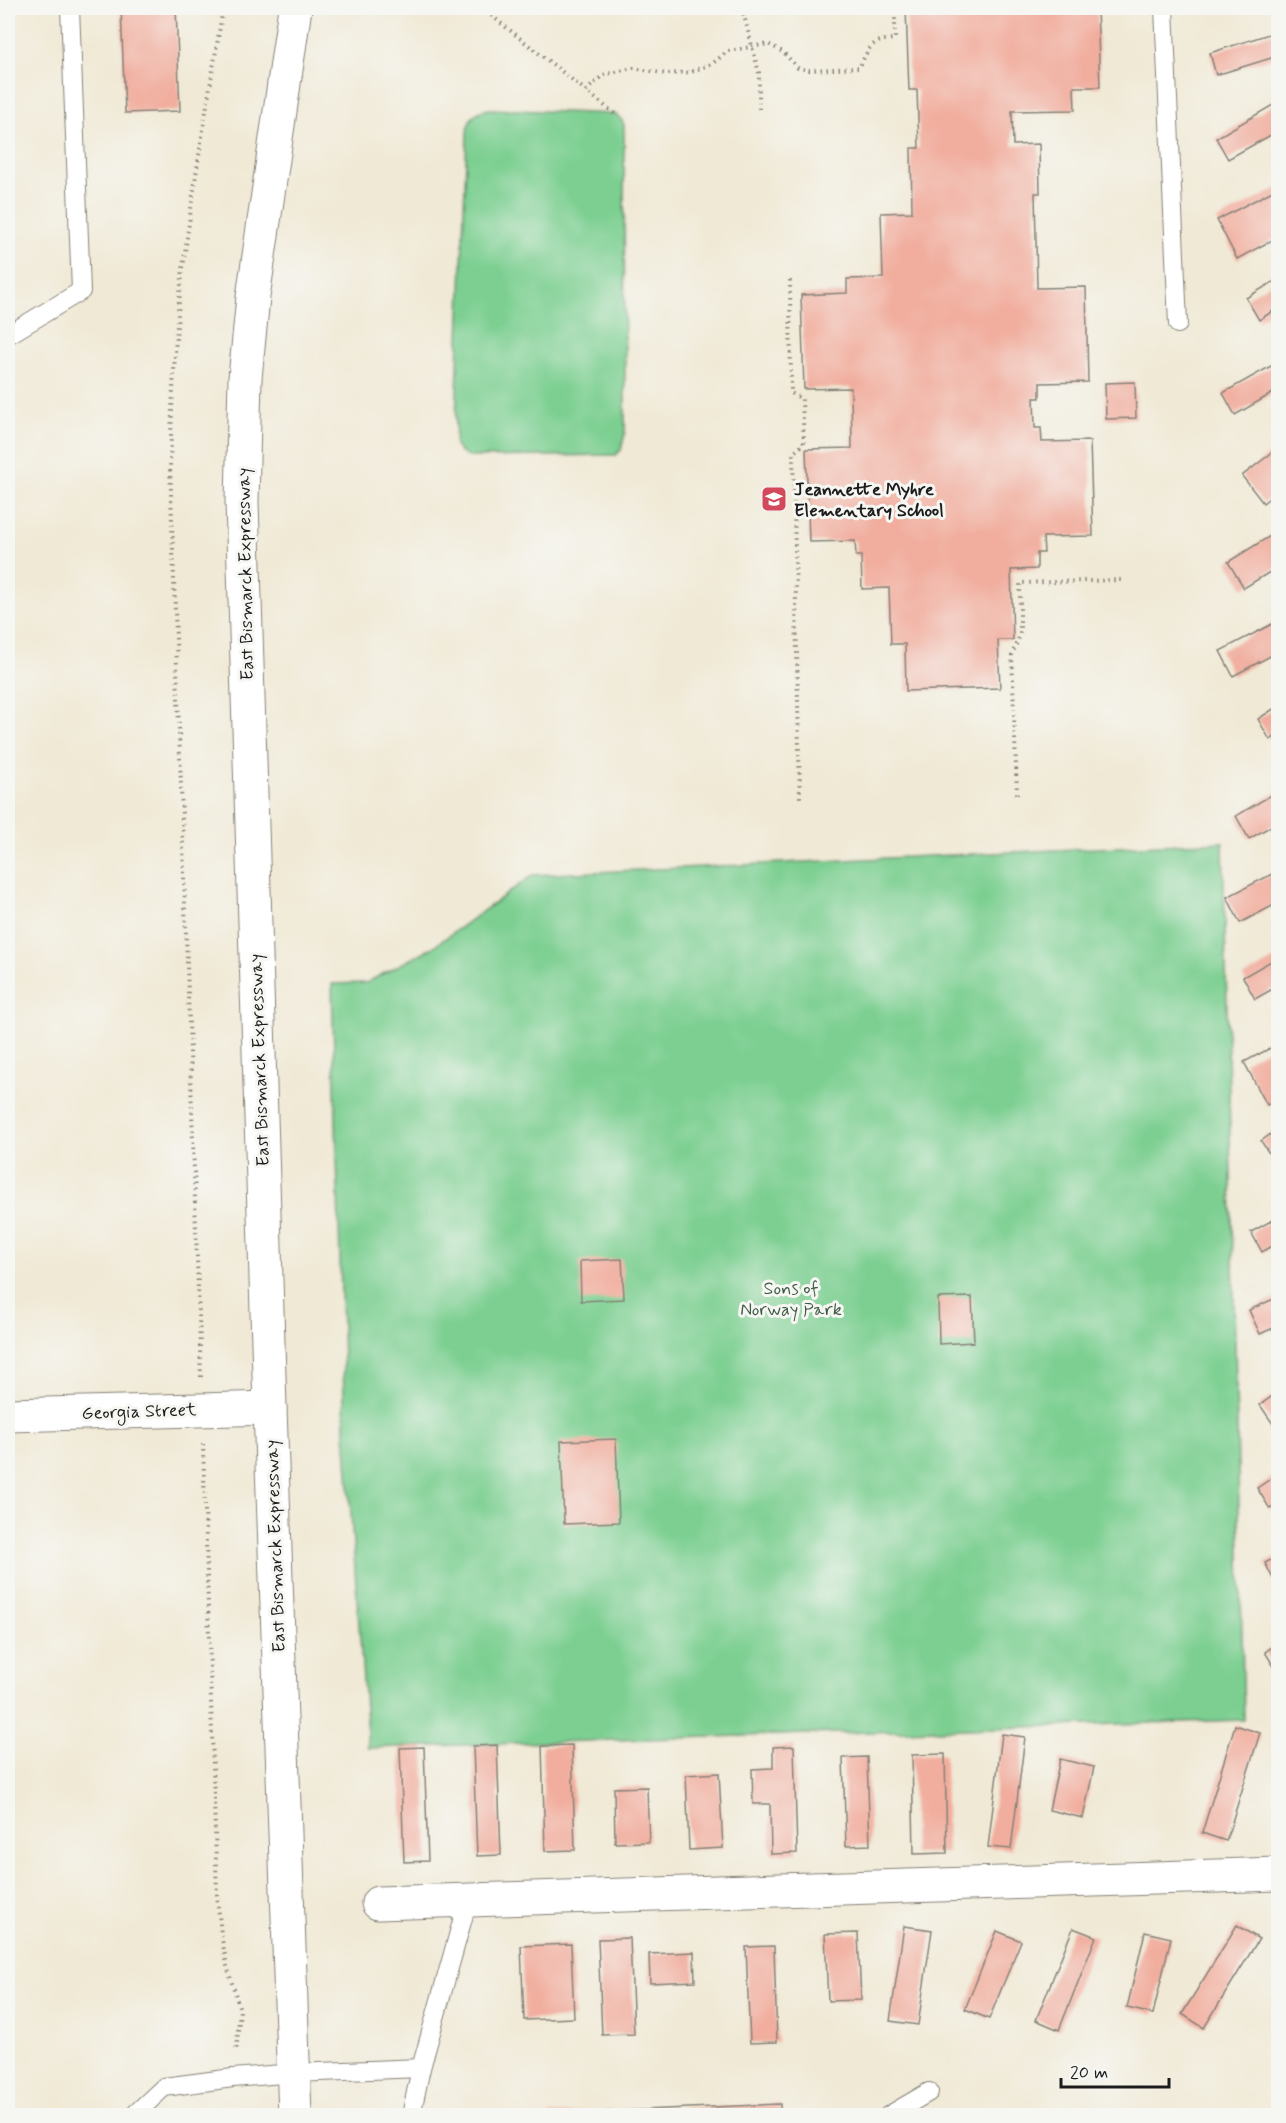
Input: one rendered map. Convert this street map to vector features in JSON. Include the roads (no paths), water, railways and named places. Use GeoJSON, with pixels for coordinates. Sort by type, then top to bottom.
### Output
{"type":"FeatureCollection","features":[{"type":"Feature","properties":{"kind":"main road","name":"East Bismarck Expressway"},"geometry":{"type":"LineString","coordinates":[[295,8],[253,297],[245,378],[242,460],[244,605],[295,2115]]}},
{"type":"Feature","properties":{"kind":"main road","name":"Georgia Street"},"geometry":{"type":"LineString","coordinates":[[8,1415],[270,1408]]}},
{"type":"Feature","properties":{"kind":"main road"},"geometry":{"type":"LineString","coordinates":[[378,1903],[1278,1874]]}},
{"type":"Feature","properties":{"kind":"lane"},"geometry":{"type":"LineString","coordinates":[[8,335],[81,291],[69,8]]}},
{"type":"Feature","properties":{"kind":"lane"},"geometry":{"type":"LineString","coordinates":[[1164,8],[1178,324]]}},
{"type":"Feature","properties":{"kind":"lane"},"geometry":{"type":"LineString","coordinates":[[411,2115],[421,2068],[468,1900]]}},
{"type":"Feature","properties":{"kind":"lane"},"geometry":{"type":"LineString","coordinates":[[133,2115],[164,2087],[294,2073],[421,2068]]}},
{"type":"Feature","properties":{"kind":"lane"},"geometry":{"type":"LineString","coordinates":[[888,2115],[929,2092]]}},
{"type":"Feature","properties":{"kind":"place","name":"Jeannette Myhre Elementary School"},"geometry":{"type":"Point","coordinates":[774,499]}},
{"type":"Feature","properties":{"kind":"park label","name":"Sons of Norway Park"},"geometry":{"type":"Point","coordinates":[791,1298]}}]}
